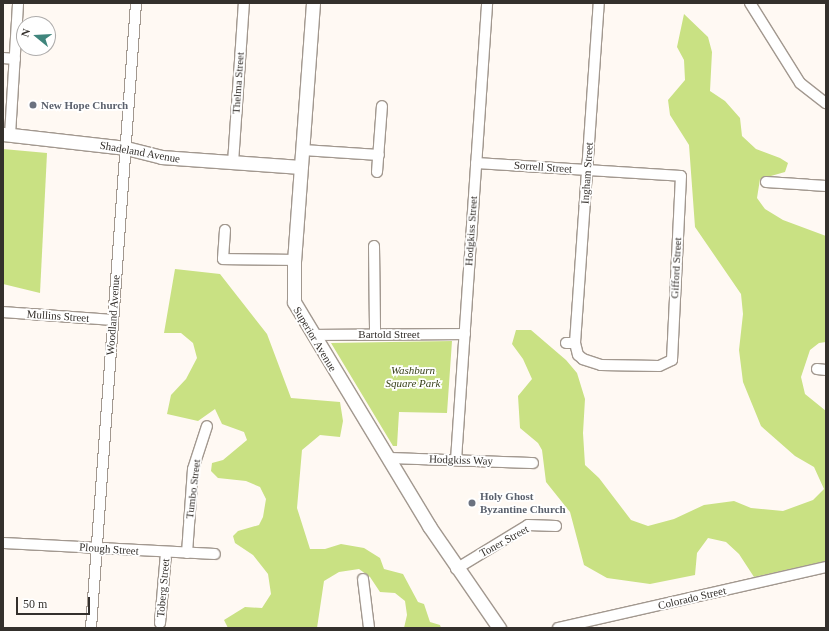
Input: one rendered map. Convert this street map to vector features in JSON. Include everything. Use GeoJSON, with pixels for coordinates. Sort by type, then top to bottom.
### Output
{"type":"FeatureCollection","features":[{"type":"Feature","properties":{"kind":"street"},"geometry":{"type":"LineString","coordinates":[[6,135],[15,59],[18,3]]}},
{"type":"Feature","properties":{"kind":"street","name":"Woodland Avenue"},"geometry":{"type":"LineString","coordinates":[[90,628],[136,3]]}},
{"type":"Feature","properties":{"kind":"street","name":"Thelma Street"},"geometry":{"type":"LineString","coordinates":[[233,163],[244,3]]}},
{"type":"Feature","properties":{"kind":"street","name":"Superior Avenue"},"geometry":{"type":"LineString","coordinates":[[313,3],[294,260],[294,302],[456,569],[498,628]]}},
{"type":"Feature","properties":{"kind":"street","name":"Hodgkiss Street"},"geometry":{"type":"LineString","coordinates":[[456,460],[487,3]]}},
{"type":"Feature","properties":{"kind":"street","name":"Ingham Street"},"geometry":{"type":"LineString","coordinates":[[599,3],[587,170],[570,343],[578,355],[595,364],[659,366],[672,360]]}},
{"type":"Feature","properties":{"kind":"street"},"geometry":{"type":"LineString","coordinates":[[750,3],[800,83],[826,103]]}},
{"type":"Feature","properties":{"kind":"street"},"geometry":{"type":"LineString","coordinates":[[3,58],[15,59]]}},
{"type":"Feature","properties":{"kind":"street"},"geometry":{"type":"LineString","coordinates":[[377,172],[382,106]]}},
{"type":"Feature","properties":{"kind":"street","name":"Shadeland Avenue"},"geometry":{"type":"LineString","coordinates":[[6,135],[126,148],[161,157],[301,168]]}},
{"type":"Feature","properties":{"kind":"street"},"geometry":{"type":"LineString","coordinates":[[303,150],[379,155]]}},
{"type":"Feature","properties":{"kind":"street","name":"Sorrell Street"},"geometry":{"type":"LineString","coordinates":[[476,163],[681,176]]}},
{"type":"Feature","properties":{"kind":"street","name":"Gifford Street"},"geometry":{"type":"LineString","coordinates":[[672,360],[681,176]]}},
{"type":"Feature","properties":{"kind":"street"},"geometry":{"type":"LineString","coordinates":[[766,182],[826,186]]}},
{"type":"Feature","properties":{"kind":"street"},"geometry":{"type":"LineString","coordinates":[[225,230],[223,259],[294,260]]}},
{"type":"Feature","properties":{"kind":"street"},"geometry":{"type":"LineString","coordinates":[[374,246],[375,334]]}},
{"type":"Feature","properties":{"kind":"street","name":"Mullins Street"},"geometry":{"type":"LineString","coordinates":[[3,312],[112,320]]}},
{"type":"Feature","properties":{"kind":"street","name":"Bartold Street"},"geometry":{"type":"LineString","coordinates":[[313,335],[465,334]]}},
{"type":"Feature","properties":{"kind":"street","name":"Tumbo Street"},"geometry":{"type":"LineString","coordinates":[[187,553],[193,469],[207,426]]}},
{"type":"Feature","properties":{"kind":"street","name":"Hodgkiss Way"},"geometry":{"type":"LineString","coordinates":[[388,458],[533,463]]}},
{"type":"Feature","properties":{"kind":"street","name":"Toner Street"},"geometry":{"type":"LineString","coordinates":[[456,569],[528,525],[556,526]]}},
{"type":"Feature","properties":{"kind":"street","name":"Plough Street"},"geometry":{"type":"LineString","coordinates":[[3,543],[166,553],[215,554]]}},
{"type":"Feature","properties":{"kind":"street","name":"Toberg Street"},"geometry":{"type":"LineString","coordinates":[[160,623],[166,553]]}},
{"type":"Feature","properties":{"kind":"street","name":"Colorado Street"},"geometry":{"type":"LineString","coordinates":[[558,628],[826,567]]}},
{"type":"Feature","properties":{"kind":"street"},"geometry":{"type":"LineString","coordinates":[[363,579],[369,628]]}},
{"type":"Feature","properties":{"kind":"green space"},"geometry":{"type":"Polygon","coordinates":[[[684,14],[708,37],[712,52],[710,91],[725,101],[740,118],[742,136],[756,149],[780,158],[788,163],[785,172],[760,179],[757,198],[765,209],[783,220],[826,236],[826,342],[819,343],[810,350],[801,377],[805,394],[826,411],[826,561],[754,577],[739,554],[726,542],[708,538],[697,553],[695,575],[650,584],[607,578],[584,565],[570,512],[546,482],[542,450],[538,443],[520,428],[518,396],[532,379],[523,359],[512,344],[516,330],[531,330],[566,360],[577,373],[585,399],[583,433],[585,465],[599,478],[631,520],[648,526],[674,519],[704,505],[734,501],[751,508],[783,511],[813,500],[824,489],[814,467],[795,456],[761,426],[743,382],[739,350],[743,314],[741,294],[695,227],[689,145],[670,115],[668,100],[685,80],[684,60],[677,47],[684,14]]]}},
{"type":"Feature","properties":{"kind":"green space"},"geometry":{"type":"Polygon","coordinates":[[[3,149],[47,153],[40,293],[3,284],[3,149]]]}},
{"type":"Feature","properties":{"kind":"green space"},"geometry":{"type":"Polygon","coordinates":[[[175,269],[220,274],[267,334],[291,398],[340,402],[343,421],[340,437],[320,435],[302,450],[297,508],[310,549],[325,549],[341,544],[364,548],[380,558],[384,569],[403,574],[418,602],[424,604],[430,622],[440,625],[441,628],[404,628],[407,615],[405,601],[395,593],[380,592],[370,577],[359,569],[339,572],[324,581],[317,628],[228,628],[224,620],[245,607],[262,608],[271,594],[268,574],[253,555],[235,543],[233,536],[238,531],[259,525],[263,517],[266,499],[260,487],[246,481],[218,478],[211,471],[212,463],[223,460],[247,440],[244,432],[222,424],[215,409],[198,421],[167,414],[171,395],[186,379],[197,358],[193,343],[181,333],[164,333],[175,269]]]}},
{"type":"Feature","properties":{"kind":"green space","name":"Washburn Square Park"},"geometry":{"type":"Polygon","coordinates":[[[452,341],[447,413],[399,412],[397,446],[393,446],[331,343],[452,341]]]}},
{"type":"Feature","properties":{"kind":"place","name":"New Hope Church"},"geometry":{"type":"Point","coordinates":[33,105]}},
{"type":"Feature","properties":{"kind":"place","name":"Holy Ghost Byzantine Church"},"geometry":{"type":"Point","coordinates":[472,503]}}]}
